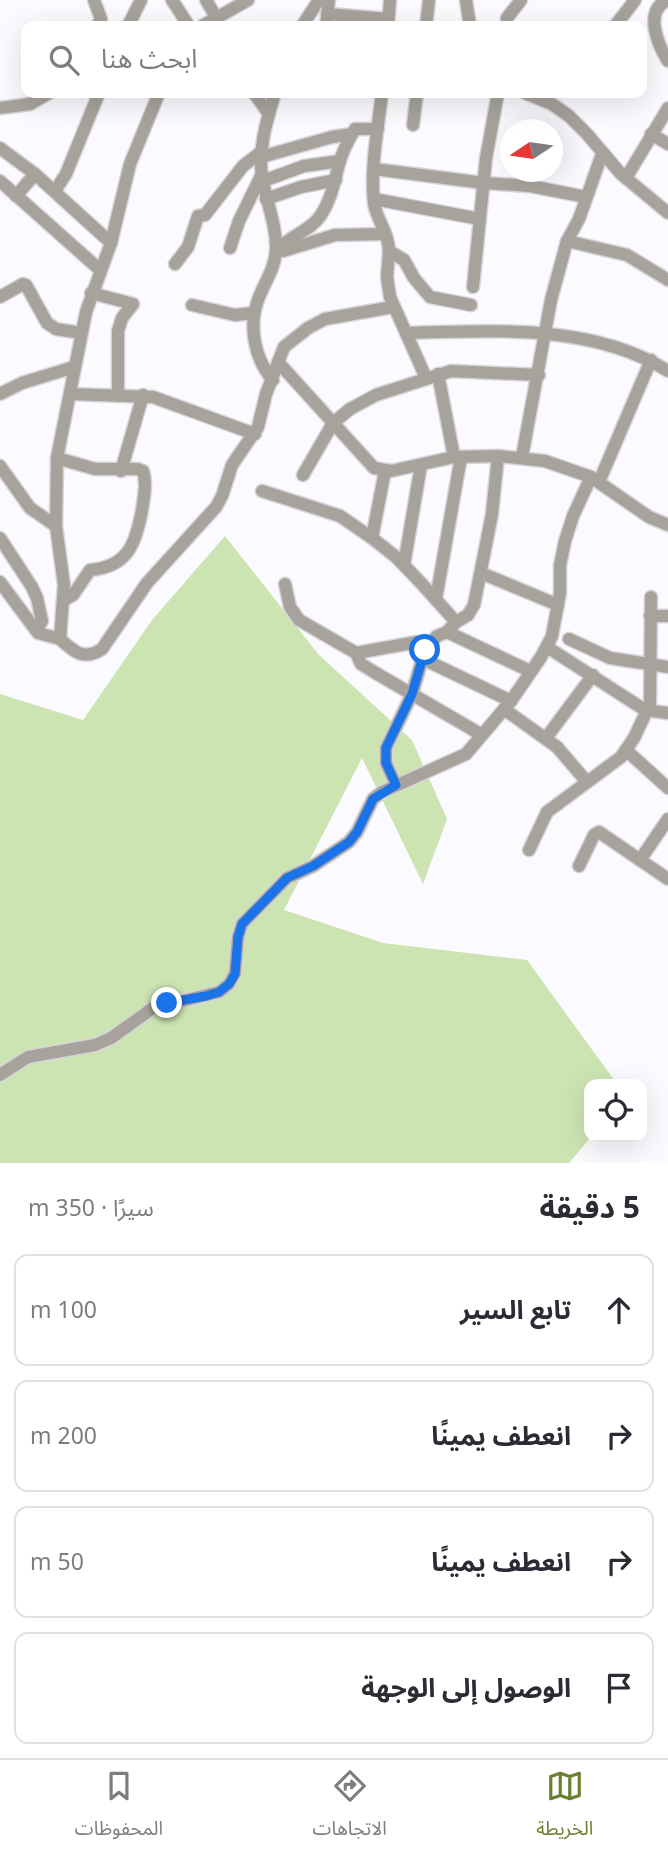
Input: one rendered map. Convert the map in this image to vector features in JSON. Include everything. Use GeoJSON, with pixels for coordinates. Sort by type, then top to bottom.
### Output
{"type":"FeatureCollection","features":[{"type":"Feature","properties":{"kind":"street"},"geometry":{"type":"LineString","coordinates":[[94,0],[100,21]]}},
{"type":"Feature","properties":{"kind":"street"},"geometry":{"type":"LineString","coordinates":[[130,21],[141,0]]}},
{"type":"Feature","properties":{"kind":"street"},"geometry":{"type":"LineString","coordinates":[[172,0],[186,21]]}},
{"type":"Feature","properties":{"kind":"street"},"geometry":{"type":"LineString","coordinates":[[206,0],[209,21]]}},
{"type":"Feature","properties":{"kind":"street"},"geometry":{"type":"LineString","coordinates":[[212,21],[248,0]]}},
{"type":"Feature","properties":{"kind":"street"},"geometry":{"type":"LineString","coordinates":[[305,21],[319,0]]}},
{"type":"Feature","properties":{"kind":"street"},"geometry":{"type":"LineString","coordinates":[[329,0],[327,20],[347,21]]}},
{"type":"Feature","properties":{"kind":"street"},"geometry":{"type":"LineString","coordinates":[[388,21],[390,0]]}},
{"type":"Feature","properties":{"kind":"street"},"geometry":{"type":"LineString","coordinates":[[427,21],[429,0]]}},
{"type":"Feature","properties":{"kind":"street"},"geometry":{"type":"LineString","coordinates":[[466,0],[469,21]]}},
{"type":"Feature","properties":{"kind":"street"},"geometry":{"type":"LineString","coordinates":[[507,21],[521,0]]}},
{"type":"Feature","properties":{"kind":"street"},"geometry":{"type":"LineString","coordinates":[[619,21],[637,0],[655,12]]}},
{"type":"Feature","properties":{"kind":"street"},"geometry":{"type":"LineString","coordinates":[[668,0],[655,12],[655,34],[668,61]]}},
{"type":"Feature","properties":{"kind":"street"},"geometry":{"type":"LineString","coordinates":[[0,108],[30,104],[40,98]]}},
{"type":"Feature","properties":{"kind":"street"},"geometry":{"type":"LineString","coordinates":[[55,191],[66,174],[97,98]]}},
{"type":"Feature","properties":{"kind":"street"},"geometry":{"type":"LineString","coordinates":[[60,639],[64,600],[56,526],[57,457],[80,333],[91,293],[111,243],[131,164],[157,98]]}},
{"type":"Feature","properties":{"kind":"street"},"geometry":{"type":"LineString","coordinates":[[258,98],[269,114]]}},
{"type":"Feature","properties":{"kind":"street"},"geometry":{"type":"LineString","coordinates":[[273,380],[262,368],[258,357],[254,313],[276,253],[262,178],[261,155],[274,98]]}},
{"type":"Feature","properties":{"kind":"street"},"geometry":{"type":"LineString","coordinates":[[381,98],[374,169],[374,199],[389,251],[387,277],[393,307],[432,376],[458,457],[436,599]]}},
{"type":"Feature","properties":{"kind":"street"},"geometry":{"type":"LineString","coordinates":[[413,125],[416,98]]}},
{"type":"Feature","properties":{"kind":"street"},"geometry":{"type":"LineString","coordinates":[[472,287],[497,98]]}},
{"type":"Feature","properties":{"kind":"street"},"geometry":{"type":"LineString","coordinates":[[537,98],[569,116],[626,178],[668,213]]}},
{"type":"Feature","properties":{"kind":"street"},"geometry":{"type":"LineString","coordinates":[[626,178],[668,108]]}},
{"type":"Feature","properties":{"kind":"street"},"geometry":{"type":"LineString","coordinates":[[276,253],[286,242],[316,222],[332,195],[340,161],[356,128],[378,129]]}},
{"type":"Feature","properties":{"kind":"street"},"geometry":{"type":"LineString","coordinates":[[175,264],[189,245],[198,216],[205,215],[246,163],[261,155],[352,134]]}},
{"type":"Feature","properties":{"kind":"street"},"geometry":{"type":"LineString","coordinates":[[651,134],[668,144]]}},
{"type":"Feature","properties":{"kind":"street"},"geometry":{"type":"LineString","coordinates":[[0,148],[55,191],[111,243]]}},
{"type":"Feature","properties":{"kind":"street"},"geometry":{"type":"LineString","coordinates":[[522,457],[551,300],[567,242],[579,219],[602,154]]}},
{"type":"Feature","properties":{"kind":"street"},"geometry":{"type":"LineString","coordinates":[[230,248],[239,222],[262,178],[304,166],[340,161]]}},
{"type":"Feature","properties":{"kind":"street"},"geometry":{"type":"LineString","coordinates":[[374,169],[530,186],[586,197]]}},
{"type":"Feature","properties":{"kind":"street"},"geometry":{"type":"LineString","coordinates":[[16,196],[35,174]]}},
{"type":"Feature","properties":{"kind":"street"},"geometry":{"type":"LineString","coordinates":[[267,199],[301,187],[335,180]]}},
{"type":"Feature","properties":{"kind":"street"},"geometry":{"type":"LineString","coordinates":[[0,181],[100,271]]}},
{"type":"Feature","properties":{"kind":"street"},"geometry":{"type":"LineString","coordinates":[[374,199],[480,219]]}},
{"type":"Feature","properties":{"kind":"street"},"geometry":{"type":"LineString","coordinates":[[276,253],[326,236],[385,234]]}},
{"type":"Feature","properties":{"kind":"street"},"geometry":{"type":"LineString","coordinates":[[567,242],[627,255],[668,280]]}},
{"type":"Feature","properties":{"kind":"street"},"geometry":{"type":"LineString","coordinates":[[389,251],[404,260],[414,278],[430,297],[471,305]]}},
{"type":"Feature","properties":{"kind":"street"},"geometry":{"type":"LineString","coordinates":[[0,297],[23,284],[26,285],[52,328],[80,333]]}},
{"type":"Feature","properties":{"kind":"street"},"geometry":{"type":"LineString","coordinates":[[91,293],[133,304],[122,318],[118,331],[118,396]]}},
{"type":"Feature","properties":{"kind":"street"},"geometry":{"type":"LineString","coordinates":[[192,305],[235,315],[254,313]]}},
{"type":"Feature","properties":{"kind":"street"},"geometry":{"type":"LineString","coordinates":[[0,582],[42,635],[60,639],[72,651],[85,655],[98,652],[106,646],[147,583],[216,507],[232,465],[255,434],[266,394],[284,347],[308,328],[325,319],[393,307]]}},
{"type":"Feature","properties":{"kind":"street"},"geometry":{"type":"LineString","coordinates":[[406,333],[546,333],[623,349],[651,360],[668,371]]}},
{"type":"Feature","properties":{"kind":"street"},"geometry":{"type":"LineString","coordinates":[[0,1075],[28,1057],[96,1045],[111,1038],[153,1008],[219,992],[229,984],[235,974],[238,937],[242,924],[287,878],[313,866],[349,842],[357,832],[373,799],[396,785],[462,756],[482,735],[508,705],[552,636],[561,582],[560,565],[573,516],[595,480],[651,360]]}},
{"type":"Feature","properties":{"kind":"street"},"geometry":{"type":"LineString","coordinates":[[278,362],[374,468],[386,471],[458,457],[522,457],[563,466],[595,480],[649,517],[668,525]]}},
{"type":"Feature","properties":{"kind":"street"},"geometry":{"type":"LineString","coordinates":[[0,394],[22,383],[74,367]]}},
{"type":"Feature","properties":{"kind":"street"},"geometry":{"type":"LineString","coordinates":[[303,475],[333,423],[363,401],[432,376],[463,370],[539,375]]}},
{"type":"Feature","properties":{"kind":"street"},"geometry":{"type":"LineString","coordinates":[[70,394],[143,395],[191,409],[255,434]]}},
{"type":"Feature","properties":{"kind":"street"},"geometry":{"type":"LineString","coordinates":[[121,471],[143,395]]}},
{"type":"Feature","properties":{"kind":"street"},"geometry":{"type":"LineString","coordinates":[[396,785],[387,768],[385,755],[412,694],[428,645],[468,615],[474,605],[492,514],[498,456]]}},
{"type":"Feature","properties":{"kind":"street"},"geometry":{"type":"LineString","coordinates":[[57,457],[95,469],[121,471],[134,468],[144,473],[144,496],[136,539],[131,548],[115,564],[90,570],[73,595],[64,600]]}},
{"type":"Feature","properties":{"kind":"street"},"geometry":{"type":"LineString","coordinates":[[404,565],[421,465]]}},
{"type":"Feature","properties":{"kind":"street"},"geometry":{"type":"LineString","coordinates":[[0,466],[30,508],[56,526]]}},
{"type":"Feature","properties":{"kind":"street"},"geometry":{"type":"LineString","coordinates":[[372,538],[386,471]]}},
{"type":"Feature","properties":{"kind":"street"},"geometry":{"type":"LineString","coordinates":[[262,491],[340,516],[404,565],[436,599],[451,627],[530,671]]}},
{"type":"Feature","properties":{"kind":"street"},"geometry":{"type":"LineString","coordinates":[[0,538],[37,598],[42,621],[36,630]]}},
{"type":"Feature","properties":{"kind":"street"},"geometry":{"type":"LineString","coordinates":[[481,573],[558,605]]}},
{"type":"Feature","properties":{"kind":"street"},"geometry":{"type":"LineString","coordinates":[[285,584],[290,607],[296,617],[356,653],[361,664],[482,735]]}},
{"type":"Feature","properties":{"kind":"street"},"geometry":{"type":"LineString","coordinates":[[529,850],[547,812],[627,751],[650,704],[650,597]]}},
{"type":"Feature","properties":{"kind":"street"},"geometry":{"type":"LineString","coordinates":[[650,616],[668,616]]}},
{"type":"Feature","properties":{"kind":"street"},"geometry":{"type":"LineString","coordinates":[[569,639],[610,658],[668,667]]}},
{"type":"Feature","properties":{"kind":"street"},"geometry":{"type":"LineString","coordinates":[[356,653],[417,642],[428,645]]}},
{"type":"Feature","properties":{"kind":"street"},"geometry":{"type":"LineString","coordinates":[[547,647],[645,710],[668,713]]}},
{"type":"Feature","properties":{"kind":"street"},"geometry":{"type":"LineString","coordinates":[[424,659],[508,705],[568,757],[587,782]]}},
{"type":"Feature","properties":{"kind":"street"},"geometry":{"type":"LineString","coordinates":[[547,738],[593,675]]}},
{"type":"Feature","properties":{"kind":"street"},"geometry":{"type":"LineString","coordinates":[[627,751],[668,788]]}},
{"type":"Feature","properties":{"kind":"street"},"geometry":{"type":"LineString","coordinates":[[640,860],[668,819]]}},
{"type":"Feature","properties":{"kind":"street"},"geometry":{"type":"LineString","coordinates":[[579,866],[594,835],[599,832],[668,878]]}},
{"type":"Feature","properties":{"kind":"green space"},"geometry":{"type":"Polygon","coordinates":[[[225,536],[319,655],[412,740],[447,819],[423,884],[362,758],[284,910],[383,943],[527,960],[613,1079],[584,1079],[584,1142],[587,1142],[569,1163],[0,1163],[0,694],[83,720],[152,620],[225,536]]]}},
{"type":"Feature","properties":{"kind":"route"},"geometry":{"type":"LineString","coordinates":[[167,1003],[206,996],[219,992],[229,984],[235,974],[238,937],[242,924],[287,878],[313,866],[349,842],[357,832],[373,799],[396,785],[386,763],[386,748],[412,694],[425,650]]}}]}
